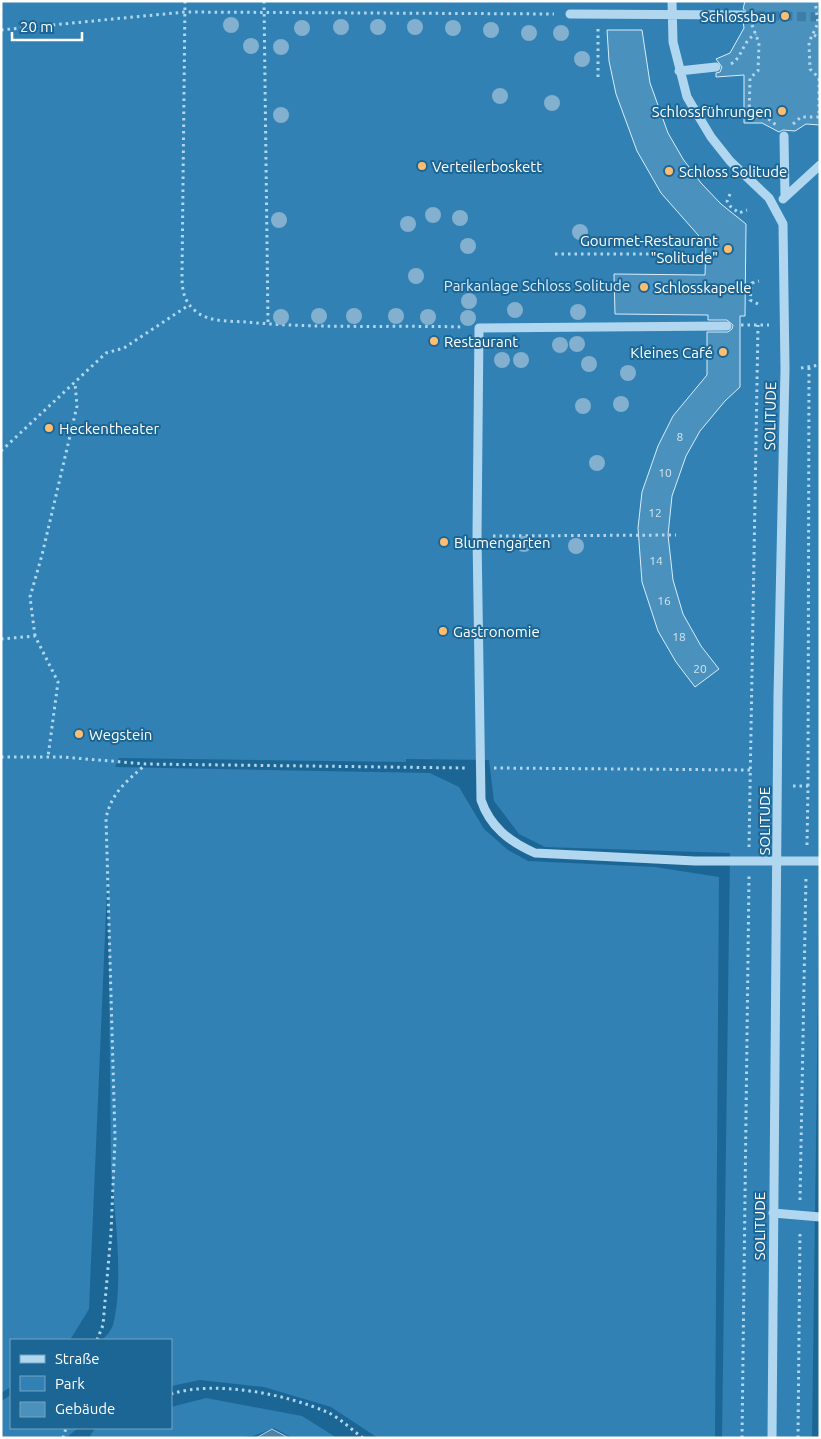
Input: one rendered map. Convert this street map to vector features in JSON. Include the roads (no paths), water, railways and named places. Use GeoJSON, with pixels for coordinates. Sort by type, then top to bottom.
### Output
{"type":"FeatureCollection","features":[{"type":"Feature","properties":{"kind":"street","name":"SOLITUDE"},"geometry":{"type":"LineString","coordinates":[[672,1],[674,42],[679,71],[687,97],[711,137],[730,161],[760,188],[775,206],[783,224],[785,325],[773,1213],[772,1438]]}},
{"type":"Feature","properties":{"kind":"street"},"geometry":{"type":"LineString","coordinates":[[570,14],[743,14]]}},
{"type":"Feature","properties":{"kind":"street"},"geometry":{"type":"LineString","coordinates":[[679,71],[716,67]]}},
{"type":"Feature","properties":{"kind":"street"},"geometry":{"type":"LineString","coordinates":[[783,131],[785,197]]}},
{"type":"Feature","properties":{"kind":"street"},"geometry":{"type":"LineString","coordinates":[[775,206],[820,165]]}},
{"type":"Feature","properties":{"kind":"street"},"geometry":{"type":"LineString","coordinates":[[726,326],[479,328],[477,536],[481,800],[492,822],[518,846],[536,854],[695,861],[820,861]]}},
{"type":"Feature","properties":{"kind":"street"},"geometry":{"type":"LineString","coordinates":[[773,1213],[820,1217]]}},
{"type":"Feature","properties":{"kind":"tunnel"},"geometry":{"type":"LineString","coordinates":[[743,15],[820,17]]}},
{"type":"Feature","properties":{"kind":"place","name":"Schlossbau"},"geometry":{"type":"Point","coordinates":[785,16]}},
{"type":"Feature","properties":{"kind":"place","name":"Schlossführungen"},"geometry":{"type":"Point","coordinates":[782,111]}},
{"type":"Feature","properties":{"kind":"place","name":"Verteilerboskett"},"geometry":{"type":"Point","coordinates":[422,166]}},
{"type":"Feature","properties":{"kind":"place","name":"Schloss Solitude"},"geometry":{"type":"Point","coordinates":[669,171]}},
{"type":"Feature","properties":{"kind":"place","name":"Gourmet-Restaurant \"Solitude\""},"geometry":{"type":"Point","coordinates":[728,249]}},
{"type":"Feature","properties":{"kind":"place","name":"Schlosskapelle"},"geometry":{"type":"Point","coordinates":[644,287]}},
{"type":"Feature","properties":{"kind":"place","name":"Restaurant"},"geometry":{"type":"Point","coordinates":[434,341]}},
{"type":"Feature","properties":{"kind":"place","name":"Kleines Café"},"geometry":{"type":"Point","coordinates":[723,352]}},
{"type":"Feature","properties":{"kind":"place","name":"Heckentheater"},"geometry":{"type":"Point","coordinates":[49,428]}},
{"type":"Feature","properties":{"kind":"place","name":"Blumengarten"},"geometry":{"type":"Point","coordinates":[444,542]}},
{"type":"Feature","properties":{"kind":"place","name":"Gastronomie"},"geometry":{"type":"Point","coordinates":[443,631]}},
{"type":"Feature","properties":{"kind":"place","name":"Wegstein"},"geometry":{"type":"Point","coordinates":[79,734]}},
{"type":"Feature","properties":{"kind":"park label","name":"Parkanlage Schloss Solitude"},"geometry":{"type":"Point","coordinates":[537,285]}}]}
